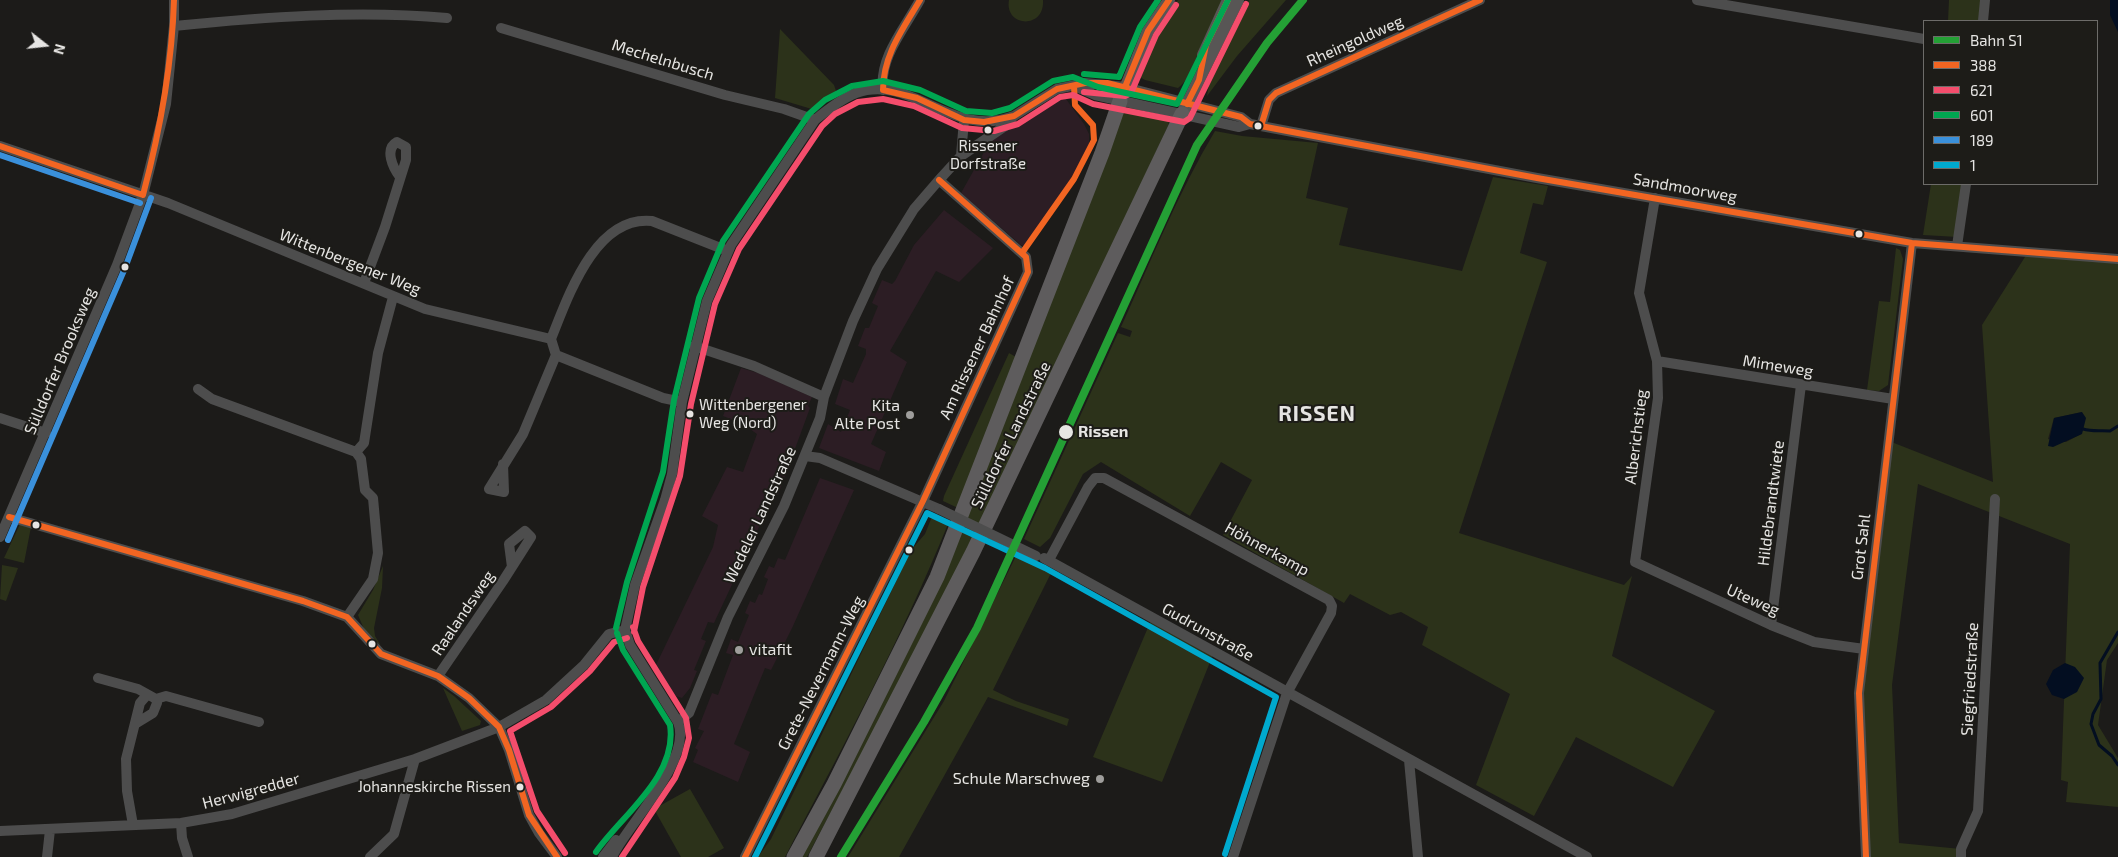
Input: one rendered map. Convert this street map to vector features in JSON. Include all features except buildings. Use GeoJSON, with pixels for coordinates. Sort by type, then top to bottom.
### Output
{"type":"FeatureCollection","features":[{"type":"Feature","properties":{"kind":"highway","name":"Sülldorfer Landstraße"},"geometry":{"type":"LineString","coordinates":[[794,857],[842,767],[937,577],[1095,172],[1122,94]]}},
{"type":"Feature","properties":{"kind":"highway","name":"Sülldorfer Landstraße"},"geometry":{"type":"LineString","coordinates":[[816,857],[977,544],[1188,111]]}},
{"type":"Feature","properties":{"kind":"main road"},"geometry":{"type":"LineString","coordinates":[[1122,94],[1148,31],[1169,0]]}},
{"type":"Feature","properties":{"kind":"main road"},"geometry":{"type":"LineString","coordinates":[[1188,111],[1206,45],[1228,0]]}},
{"type":"Feature","properties":{"kind":"main road"},"geometry":{"type":"LineString","coordinates":[[1198,80],[1238,0]]}},
{"type":"Feature","properties":{"kind":"street","name":"Sülldorfer Brooksweg"},"geometry":{"type":"LineString","coordinates":[[0,537],[46,433],[143,195],[166,104],[174,26],[174,0]]}},
{"type":"Feature","properties":{"kind":"street"},"geometry":{"type":"LineString","coordinates":[[883,90],[881,76],[884,64],[920,0]]}},
{"type":"Feature","properties":{"kind":"street","name":"Rheingoldweg"},"geometry":{"type":"LineString","coordinates":[[1261,126],[1269,100],[1276,93],[1480,0]]}},
{"type":"Feature","properties":{"kind":"street"},"geometry":{"type":"LineString","coordinates":[[1697,0],[1923,39]]}},
{"type":"Feature","properties":{"kind":"street"},"geometry":{"type":"LineString","coordinates":[[1983,20],[1984,0]]}},
{"type":"Feature","properties":{"kind":"street"},"geometry":{"type":"LineString","coordinates":[[174,26],[308,16],[415,15],[448,18]]}},
{"type":"Feature","properties":{"kind":"street","name":"Mechelnbusch"},"geometry":{"type":"LineString","coordinates":[[502,28],[725,95],[784,109],[814,120]]}},
{"type":"Feature","properties":{"kind":"street","name":"Wedeler Landstraße"},"geometry":{"type":"LineString","coordinates":[[678,722],[689,713],[728,617],[784,506],[820,418],[824,397],[852,321],[878,269],[914,209],[961,156],[1005,126],[1014,116],[1057,89],[1097,82],[1122,94],[1188,111]]}},
{"type":"Feature","properties":{"kind":"street","name":"Wedeler Landstraße"},"geometry":{"type":"LineString","coordinates":[[1074,86],[1095,95],[1122,94],[1188,111]]}},
{"type":"Feature","properties":{"kind":"street"},"geometry":{"type":"LineString","coordinates":[[612,857],[633,824],[657,792],[671,766],[680,735],[678,722],[630,645],[625,630],[636,585],[672,474],[682,402],[706,301],[728,251],[814,120],[830,107],[855,94],[883,90],[917,98],[964,120],[988,122],[1014,116]]}},
{"type":"Feature","properties":{"kind":"street","name":"Sandmoorweg"},"geometry":{"type":"LineString","coordinates":[[1188,111],[1200,106],[1241,117],[1250,124]]}},
{"type":"Feature","properties":{"kind":"street","name":"Sandmoorweg"},"geometry":{"type":"LineString","coordinates":[[1188,111],[1239,127],[1250,124],[1324,139],[1912,242],[2118,259]]}},
{"type":"Feature","properties":{"kind":"street"},"geometry":{"type":"LineString","coordinates":[[961,156],[964,120]]}},
{"type":"Feature","properties":{"kind":"street","name":"Wittenbergener Weg"},"geometry":{"type":"LineString","coordinates":[[0,146],[143,195],[364,283],[392,297],[444,315],[551,338]]}},
{"type":"Feature","properties":{"kind":"street"},"geometry":{"type":"LineString","coordinates":[[364,283],[385,226],[400,177]]}},
{"type":"Feature","properties":{"kind":"street","name":"Am Rissener Bahnhof"},"geometry":{"type":"LineString","coordinates":[[923,501],[1022,289],[1029,266],[1022,253],[939,180]]}},
{"type":"Feature","properties":{"kind":"street"},"geometry":{"type":"LineString","coordinates":[[1957,246],[1966,185]]}},
{"type":"Feature","properties":{"kind":"street","name":"Alberichstieg"},"geometry":{"type":"LineString","coordinates":[[1635,562],[1658,398],[1657,361],[1639,293],[1655,198]]}},
{"type":"Feature","properties":{"kind":"street"},"geometry":{"type":"LineString","coordinates":[[503,464],[523,434],[556,355],[551,338],[574,281],[600,244],[620,227],[642,220],[652,221],[728,251]]}},
{"type":"Feature","properties":{"kind":"street","name":"Grot Sahl"},"geometry":{"type":"LineString","coordinates":[[1866,857],[1860,693],[1912,242]]}},
{"type":"Feature","properties":{"kind":"street"},"geometry":{"type":"LineString","coordinates":[[356,452],[364,443],[378,352],[392,297]]}},
{"type":"Feature","properties":{"kind":"street"},"geometry":{"type":"LineString","coordinates":[[694,346],[754,366],[824,397]]}},
{"type":"Feature","properties":{"kind":"street"},"geometry":{"type":"LineString","coordinates":[[556,355],[663,398],[682,402]]}},
{"type":"Feature","properties":{"kind":"street","name":"Mimeweg"},"geometry":{"type":"LineString","coordinates":[[1657,361],[1893,399]]}},
{"type":"Feature","properties":{"kind":"street","name":"Hildebrandtwiete"},"geometry":{"type":"LineString","coordinates":[[1771,625],[1801,385]]}},
{"type":"Feature","properties":{"kind":"street"},"geometry":{"type":"LineString","coordinates":[[198,389],[212,399],[356,452],[362,459],[366,490],[373,498],[378,553],[372,579],[347,617]]}},
{"type":"Feature","properties":{"kind":"street"},"geometry":{"type":"LineString","coordinates":[[0,418],[46,433]]}},
{"type":"Feature","properties":{"kind":"street","name":"Gudrunstraße"},"geometry":{"type":"LineString","coordinates":[[805,456],[820,458],[923,501],[1036,556],[1049,560],[1587,857]]}},
{"type":"Feature","properties":{"kind":"street","name":"Höhnerkamp"},"geometry":{"type":"LineString","coordinates":[[1049,560],[1088,487],[1097,478],[1110,479],[1329,600],[1332,606],[1331,613],[1287,692]]}},
{"type":"Feature","properties":{"kind":"street","name":"Siegfriedstraße"},"geometry":{"type":"LineString","coordinates":[[1961,857],[1962,849],[1978,811],[1995,499]]}},
{"type":"Feature","properties":{"kind":"street","name":"Grete-Nevermann-Weg"},"geometry":{"type":"LineString","coordinates":[[745,857],[923,501]]}},
{"type":"Feature","properties":{"kind":"street","name":"Raalandsweg"},"geometry":{"type":"LineString","coordinates":[[9,516],[303,601],[347,617],[380,654],[438,676],[469,698],[499,727],[509,750],[529,815],[539,833],[557,857]]}},
{"type":"Feature","properties":{"kind":"street","name":"Uteweg"},"geometry":{"type":"LineString","coordinates":[[1635,562],[1771,625],[1814,642],[1864,649]]}},
{"type":"Feature","properties":{"kind":"street","name":"Raalandsweg"},"geometry":{"type":"LineString","coordinates":[[438,676],[512,567]]}},
{"type":"Feature","properties":{"kind":"street"},"geometry":{"type":"LineString","coordinates":[[499,727],[546,700],[584,665],[609,634],[625,630]]}},
{"type":"Feature","properties":{"kind":"street"},"geometry":{"type":"LineString","coordinates":[[98,678],[138,689],[157,703],[153,713],[135,724]]}},
{"type":"Feature","properties":{"kind":"street"},"geometry":{"type":"LineString","coordinates":[[1233,857],[1287,692]]}},
{"type":"Feature","properties":{"kind":"street"},"geometry":{"type":"LineString","coordinates":[[133,826],[127,791],[126,759],[140,703],[151,697],[166,696],[259,722]]}},
{"type":"Feature","properties":{"kind":"street","name":"Herwigredder"},"geometry":{"type":"LineString","coordinates":[[0,830],[50,830],[181,823],[232,814],[415,759],[499,727]]}},
{"type":"Feature","properties":{"kind":"street"},"geometry":{"type":"LineString","coordinates":[[370,857],[394,834],[415,759]]}},
{"type":"Feature","properties":{"kind":"street"},"geometry":{"type":"LineString","coordinates":[[1409,760],[1418,857]]}},
{"type":"Feature","properties":{"kind":"street"},"geometry":{"type":"LineString","coordinates":[[181,823],[182,838],[188,857]]}},
{"type":"Feature","properties":{"kind":"street"},"geometry":{"type":"LineString","coordinates":[[603,857],[617,839],[633,824]]}},
{"type":"Feature","properties":{"kind":"street"},"geometry":{"type":"LineString","coordinates":[[47,857],[50,830]]}},
{"type":"Feature","properties":{"kind":"shaded area"},"geometry":{"type":"Polygon","coordinates":[[[1061,96],[1066,99],[1084,124],[1089,134],[1089,146],[1069,182],[1024,246],[961,193],[992,138],[1061,96]]]}},
{"type":"Feature","properties":{"kind":"shaded area"},"geometry":{"type":"Polygon","coordinates":[[[944,210],[993,248],[959,282],[936,271],[890,351],[907,362],[871,444],[886,452],[879,471],[819,448],[828,424],[841,432],[850,410],[835,404],[843,379],[853,383],[866,354],[866,349],[858,346],[865,328],[869,328],[878,306],[872,303],[882,280],[892,284],[895,281],[914,245],[944,210]]]}},
{"type":"Feature","properties":{"kind":"shaded area"},"geometry":{"type":"Polygon","coordinates":[[[741,368],[758,373],[812,397],[808,406],[810,408],[778,495],[774,495],[714,623],[708,622],[701,639],[706,641],[694,670],[697,671],[690,688],[682,698],[676,696],[654,669],[713,547],[718,525],[702,516],[727,467],[743,472],[757,434],[743,424],[723,416],[741,368]]]}},
{"type":"Feature","properties":{"kind":"shaded area"},"geometry":{"type":"Polygon","coordinates":[[[820,478],[854,490],[793,626],[771,670],[765,668],[734,744],[750,752],[738,782],[693,762],[698,750],[695,748],[704,731],[698,729],[712,693],[718,695],[733,655],[726,653],[731,639],[738,642],[749,615],[745,613],[750,601],[755,603],[759,594],[762,595],[768,579],[764,577],[769,566],[774,568],[778,558],[785,560],[820,478]]]}},
{"type":"Feature","properties":{"kind":"green space"},"geometry":{"type":"Polygon","coordinates":[[[1009,0],[1043,0],[1042,10],[1032,20],[1018,20],[1012,16],[1009,9],[1009,0]]]}},
{"type":"Feature","properties":{"kind":"green space"},"geometry":{"type":"Polygon","coordinates":[[[1178,0],[1223,0],[1190,73],[1178,88],[1145,80],[1138,76],[1138,73],[1160,24],[1178,0]]]}},
{"type":"Feature","properties":{"kind":"green space"},"geometry":{"type":"Polygon","coordinates":[[[1249,0],[1286,0],[1237,56],[1207,96],[1209,84],[1249,0]]]}},
{"type":"Feature","properties":{"kind":"green space"},"geometry":{"type":"Polygon","coordinates":[[[1949,0],[1985,0],[1983,20],[1948,20],[1949,0]]]}},
{"type":"Feature","properties":{"kind":"green space"},"geometry":{"type":"Polygon","coordinates":[[[780,29],[834,85],[837,94],[815,110],[775,98],[780,29]]]}},
{"type":"Feature","properties":{"kind":"green space"},"geometry":{"type":"Polygon","coordinates":[[[1131,108],[1142,111],[1141,115],[1147,116],[1148,112],[1166,115],[1169,124],[1031,421],[920,644],[807,857],[800,857],[887,689],[1124,111],[1131,108]]]}},
{"type":"Feature","properties":{"kind":"green space"},"geometry":{"type":"Polygon","coordinates":[[[1215,131],[1242,136],[1318,143],[1306,198],[1348,208],[1339,245],[1462,271],[1493,177],[1548,186],[1543,205],[1533,203],[1520,253],[1547,262],[1459,533],[1624,585],[1632,576],[1612,656],[1715,711],[1673,787],[1576,737],[1534,816],[1476,785],[1510,694],[1422,645],[1428,627],[1401,612],[1390,615],[1350,594],[1344,603],[1223,535],[1252,480],[1221,462],[1190,516],[1101,462],[1083,474],[1050,538],[1040,547],[1024,539],[1118,333],[1130,337],[1132,331],[1121,327],[1177,203],[1215,131]]]}},
{"type":"Feature","properties":{"kind":"green space"},"geometry":{"type":"Polygon","coordinates":[[[1931,185],[1966,185],[1958,237],[1923,235],[1931,185]]]}},
{"type":"Feature","properties":{"kind":"green space"},"geometry":{"type":"Polygon","coordinates":[[[1896,248],[1900,250],[1903,259],[1888,385],[1879,391],[1867,390],[1879,301],[1890,302],[1896,248]]]}},
{"type":"Feature","properties":{"kind":"green space"},"geometry":{"type":"Polygon","coordinates":[[[2030,249],[2118,256],[2118,643],[2107,660],[2098,725],[2118,758],[2118,807],[2066,802],[2068,782],[2061,780],[2070,544],[1918,484],[1892,685],[1899,843],[1961,849],[1961,857],[1866,857],[1859,693],[1889,441],[1993,482],[1982,325],[2030,249]],[[2082,412],[2054,418],[2048,439],[2066,442],[2081,434],[2082,412]]]}},
{"type":"Feature","properties":{"kind":"green space"},"geometry":{"type":"Polygon","coordinates":[[[1009,353],[1016,357],[958,508],[943,501],[944,496],[1009,353]]]}},
{"type":"Feature","properties":{"kind":"green space"},"geometry":{"type":"Polygon","coordinates":[[[935,517],[948,524],[891,651],[828,775],[785,857],[758,857],[771,839],[912,549],[925,534],[931,519],[935,517]]]}},
{"type":"Feature","properties":{"kind":"green space"},"geometry":{"type":"Polygon","coordinates":[[[20,524],[31,527],[24,563],[4,558],[20,524]]]}},
{"type":"Feature","properties":{"kind":"green space"},"geometry":{"type":"Polygon","coordinates":[[[1016,556],[1052,571],[993,690],[1016,701],[1069,719],[1067,726],[988,697],[899,857],[848,857],[944,701],[1016,556]]]}},
{"type":"Feature","properties":{"kind":"green space"},"geometry":{"type":"Polygon","coordinates":[[[2,565],[18,568],[6,601],[0,599],[2,565]]]}},
{"type":"Feature","properties":{"kind":"green space"},"geometry":{"type":"Polygon","coordinates":[[[383,566],[382,588],[374,628],[375,636],[381,646],[364,629],[358,615],[373,590],[383,566]]]}},
{"type":"Feature","properties":{"kind":"green space"},"geometry":{"type":"Polygon","coordinates":[[[1152,618],[1214,652],[1162,782],[1093,757],[1152,618]]]}},
{"type":"Feature","properties":{"kind":"green space"},"geometry":{"type":"Polygon","coordinates":[[[435,682],[454,696],[481,721],[480,725],[462,731],[443,688],[435,682]]]}},
{"type":"Feature","properties":{"kind":"green space"},"geometry":{"type":"Polygon","coordinates":[[[690,789],[724,848],[708,857],[681,857],[654,809],[690,789]]]}},
{"type":"Feature","properties":{"kind":"water"},"geometry":{"type":"Polygon","coordinates":[[[2110,0],[2118,0],[2118,32],[2110,15],[2110,0]]]}},
{"type":"Feature","properties":{"kind":"water"},"geometry":{"type":"Polygon","coordinates":[[[2082,412],[2086,418],[2082,434],[2053,447],[2048,446],[2054,418],[2082,412]]]}},
{"type":"Feature","properties":{"kind":"water"},"geometry":{"type":"Polygon","coordinates":[[[2065,663],[2075,667],[2084,678],[2077,692],[2064,699],[2052,695],[2046,684],[2053,670],[2065,663]]]}},
{"type":"Feature","properties":{"kind":"waterway"},"geometry":{"type":"LineString","coordinates":[[2083,429],[2110,431],[2118,426]]}},
{"type":"Feature","properties":{"kind":"waterway"},"geometry":{"type":"LineString","coordinates":[[2118,632],[2100,663],[2101,699],[2093,714],[2091,724],[2099,745],[2112,756],[2118,765]]}},
{"type":"Feature","properties":{"kind":"rail line","name":"S1"},"geometry":{"type":"LineString","coordinates":[[841,857],[924,722],[977,628],[1197,145],[1267,43],[1303,0]]}},
{"type":"Feature","properties":{"kind":"transit line","name":"388"},"geometry":{"type":"LineString","coordinates":[[143,195],[155,147],[168,74],[174,0]]}},
{"type":"Feature","properties":{"kind":"transit line","name":"388"},"geometry":{"type":"LineString","coordinates":[[883,90],[886,65],[890,54],[920,0]]}},
{"type":"Feature","properties":{"kind":"transit line","name":"601"},"geometry":{"type":"LineString","coordinates":[[1084,74],[1119,77],[1140,27],[1158,0]]}},
{"type":"Feature","properties":{"kind":"transit line","name":"388"},"geometry":{"type":"LineString","coordinates":[[1125,87],[1148,31],[1169,0]]}},
{"type":"Feature","properties":{"kind":"transit line","name":"388"},"geometry":{"type":"LineString","coordinates":[[1187,104],[1199,80],[1206,45],[1228,0]]}},
{"type":"Feature","properties":{"kind":"transit line","name":"601"},"geometry":{"type":"LineString","coordinates":[[616,628],[627,582],[663,472],[674,400],[699,298],[723,241],[809,114],[825,100],[852,86],[883,81],[920,90],[966,111],[992,113],[1010,108],[1053,81],[1073,77],[1098,87],[1177,104],[1228,0]]}},
{"type":"Feature","properties":{"kind":"transit line","name":"388"},"geometry":{"type":"LineString","coordinates":[[1261,126],[1269,100],[1276,93],[1480,0]]}},
{"type":"Feature","properties":{"kind":"transit line","name":"621"},"geometry":{"type":"LineString","coordinates":[[634,632],[643,587],[680,476],[691,404],[715,304],[739,249],[822,126],[835,114],[858,102],[883,99],[914,106],[962,128],[994,131],[1018,124],[1060,97],[1073,95],[1093,104],[1184,122],[1190,118],[1246,4]]}},
{"type":"Feature","properties":{"kind":"transit line","name":"621"},"geometry":{"type":"LineString","coordinates":[[1084,92],[1125,96],[1131,93],[1156,35],[1176,5]]}},
{"type":"Feature","properties":{"kind":"transit line","name":"388"},"geometry":{"type":"LineString","coordinates":[[883,90],[917,98],[964,120],[984,122],[1014,116],[1057,89],[1085,83],[1107,83],[1241,117],[1250,124],[1537,178],[1912,243],[2118,259]]}},
{"type":"Feature","properties":{"kind":"transit line","name":"388"},"geometry":{"type":"LineString","coordinates":[[1022,253],[1074,179],[1094,140],[1093,125],[1075,105],[1074,86]]}},
{"type":"Feature","properties":{"kind":"transit line","name":"388"},"geometry":{"type":"LineString","coordinates":[[0,146],[143,195]]}},
{"type":"Feature","properties":{"kind":"transit line","name":"189"},"geometry":{"type":"LineString","coordinates":[[0,155],[140,203]]}},
{"type":"Feature","properties":{"kind":"transit line","name":"388"},"geometry":{"type":"LineString","coordinates":[[745,857],[923,501],[1028,272],[1026,257],[939,180]]}},
{"type":"Feature","properties":{"kind":"transit line","name":"189"},"geometry":{"type":"LineString","coordinates":[[8,540],[125,268],[151,198]]}},
{"type":"Feature","properties":{"kind":"transit line","name":"388"},"geometry":{"type":"LineString","coordinates":[[1866,857],[1859,693],[1912,243]]}},
{"type":"Feature","properties":{"kind":"transit line","name":"1"},"geometry":{"type":"LineString","coordinates":[[755,857],[927,513],[1045,568],[1276,697],[1225,854]]}},
{"type":"Feature","properties":{"kind":"transit line","name":"388"},"geometry":{"type":"LineString","coordinates":[[9,517],[303,601],[347,617],[381,654],[438,676],[469,698],[499,727],[509,750],[529,815],[557,857]]}},
{"type":"Feature","properties":{"kind":"transit line","name":"621"},"geometry":{"type":"LineString","coordinates":[[622,857],[675,778],[684,757],[689,738],[686,718],[638,641],[633,627]]}},
{"type":"Feature","properties":{"kind":"transit line","name":"601"},"geometry":{"type":"LineString","coordinates":[[596,852],[657,778],[670,744],[670,725],[623,650],[617,633]]}},
{"type":"Feature","properties":{"kind":"transit line","name":"621"},"geometry":{"type":"LineString","coordinates":[[565,853],[537,811],[510,731],[551,707],[590,671],[614,642],[627,638]]}},
{"type":"Feature","properties":{"kind":"place","name":"Rissener Dorfstraße"},"geometry":{"type":"Point","coordinates":[988,130]}},
{"type":"Feature","properties":{"kind":"place","name":"Wittenbergener Weg (Nord)"},"geometry":{"type":"Point","coordinates":[690,414]}},
{"type":"Feature","properties":{"kind":"place","name":"Kita Alte Post"},"geometry":{"type":"Point","coordinates":[910,415]}},
{"type":"Feature","properties":{"kind":"place","name":"Rissen"},"geometry":{"type":"Point","coordinates":[1066,432]}},
{"type":"Feature","properties":{"kind":"place","name":"vitafit"},"geometry":{"type":"Point","coordinates":[739,650]}},
{"type":"Feature","properties":{"kind":"place","name":"Schule Marschweg"},"geometry":{"type":"Point","coordinates":[1100,779]}},
{"type":"Feature","properties":{"kind":"place","name":"Johanneskirche Rissen"},"geometry":{"type":"Point","coordinates":[520,787]}},
{"type":"Feature","properties":{"kind":"district","name":"RISSEN"},"geometry":{"type":"Point","coordinates":[1317,414]}}]}
